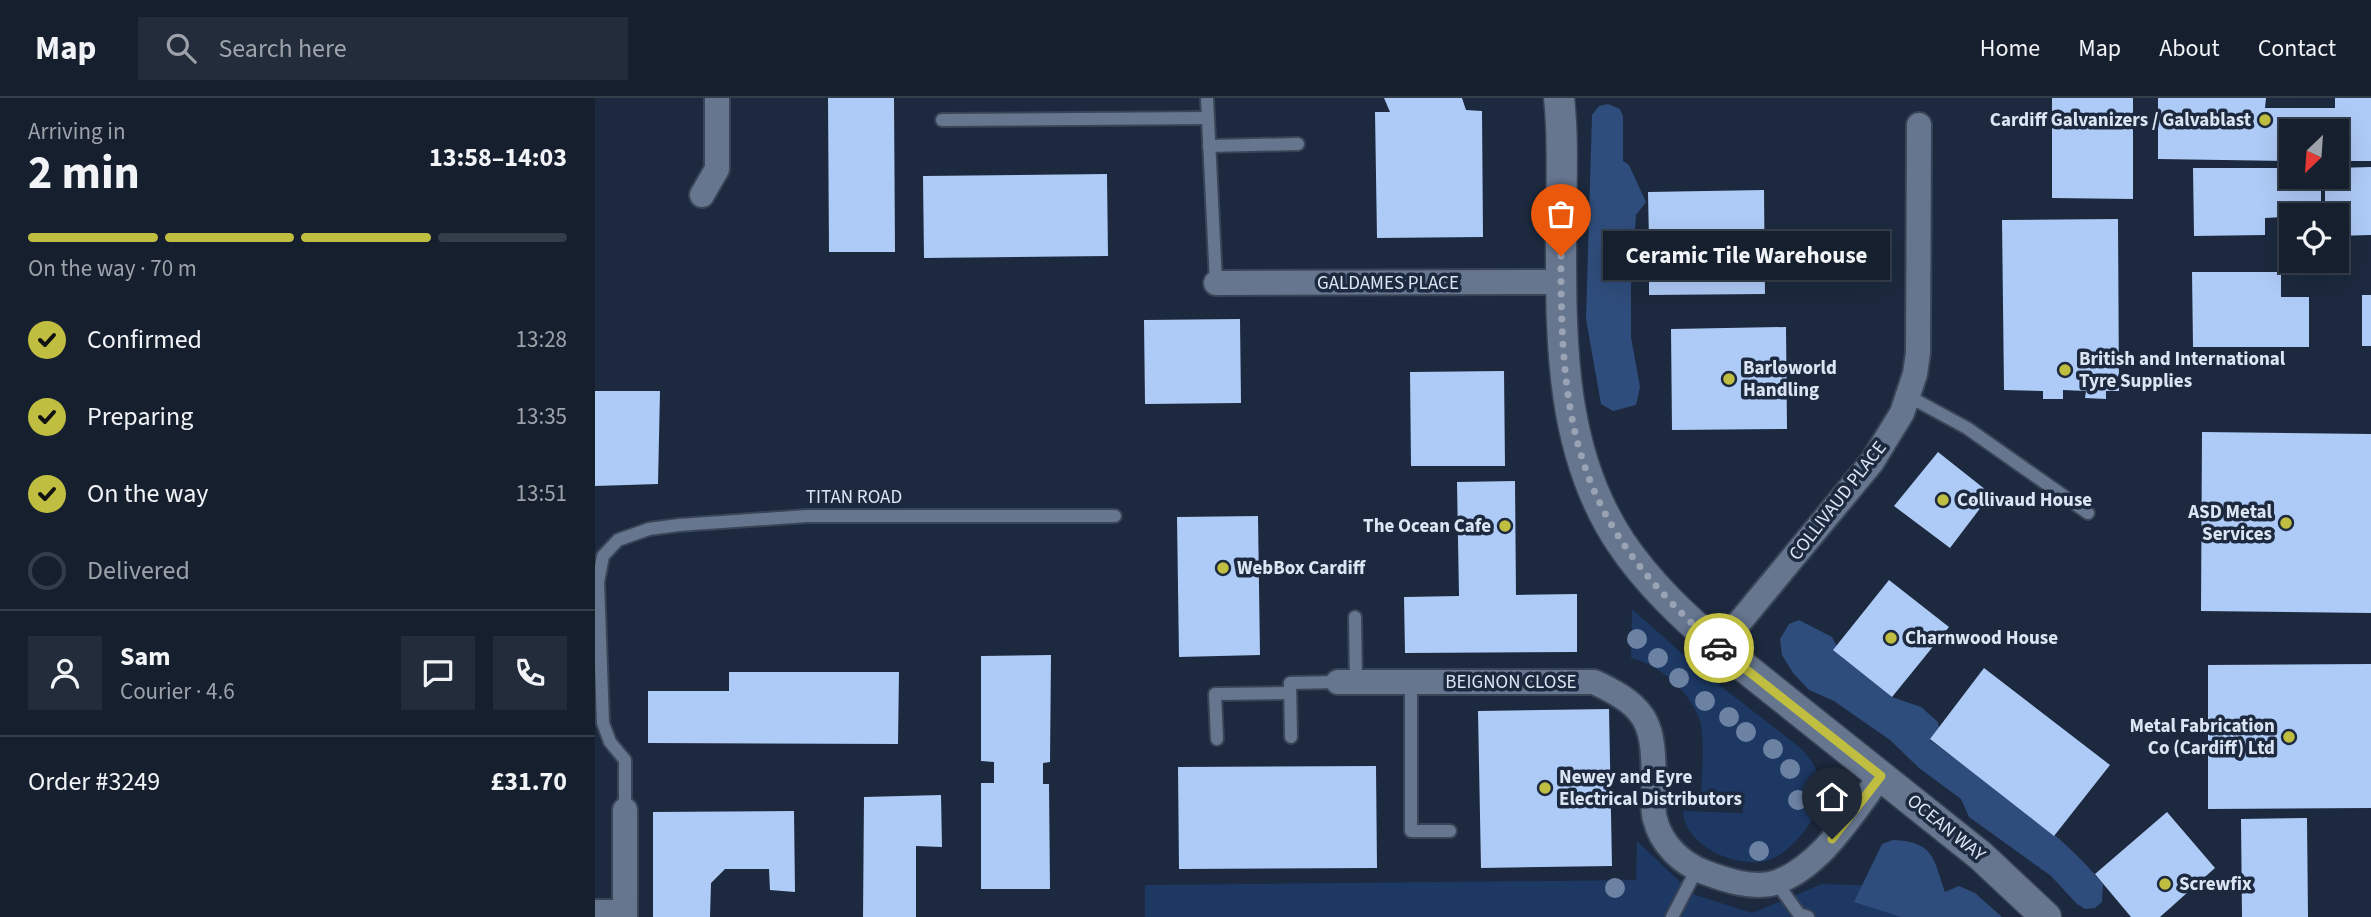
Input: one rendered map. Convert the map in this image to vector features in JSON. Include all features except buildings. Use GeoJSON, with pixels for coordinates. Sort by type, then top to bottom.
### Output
{"type":"FeatureCollection","features":[{"type":"Feature","properties":{"kind":"street"},"geometry":{"type":"LineString","coordinates":[[702,195],[717,169],[717,98]]}},
{"type":"Feature","properties":{"kind":"street","name":"OCEAN WAY"},"geometry":{"type":"LineString","coordinates":[[1559,98],[1561,282],[1567,386],[1579,452],[1590,484],[1621,543],[1644,574],[1719,647],[1981,856],[2046,917]]}},
{"type":"Feature","properties":{"kind":"street","name":"COLLIVAUD PLACE"},"geometry":{"type":"LineString","coordinates":[[1719,647],[1872,462],[1888,439],[1908,396],[1915,374],[1920,334],[1919,125]]}},
{"type":"Feature","properties":{"kind":"street","name":"GALDAMES PLACE"},"geometry":{"type":"LineString","coordinates":[[1216,283],[1561,282]]}},
{"type":"Feature","properties":{"kind":"street","name":"BEIGNON CLOSE"},"geometry":{"type":"LineString","coordinates":[[1347,682],[1594,682],[1620,694],[1644,716],[1653,740],[1654,819],[1669,849],[1696,869],[1733,883],[1776,882]]}},
{"type":"Feature","properties":{"kind":"street"},"geometry":{"type":"LineString","coordinates":[[1776,882],[1818,856],[1881,776]]}},
{"type":"Feature","properties":{"kind":"street"},"geometry":{"type":"LineString","coordinates":[[595,912],[625,914],[625,810]]}},
{"type":"Feature","properties":{"kind":"lane"},"geometry":{"type":"LineString","coordinates":[[1207,98],[1216,283]]}},
{"type":"Feature","properties":{"kind":"lane"},"geometry":{"type":"LineString","coordinates":[[942,120],[1208,118]]}},
{"type":"Feature","properties":{"kind":"lane"},"geometry":{"type":"LineString","coordinates":[[1209,146],[1298,144]]}},
{"type":"Feature","properties":{"kind":"lane"},"geometry":{"type":"LineString","coordinates":[[1908,396],[1967,428],[2088,513]]}},
{"type":"Feature","properties":{"kind":"lane","name":"TITAN ROAD"},"geometry":{"type":"LineString","coordinates":[[625,810],[625,760],[610,741],[603,723],[598,582],[604,556],[618,540],[649,529],[730,519],[807,516],[1115,516]]}},
{"type":"Feature","properties":{"kind":"lane"},"geometry":{"type":"LineString","coordinates":[[1290,737],[1290,682],[1347,682],[1355,617]]}},
{"type":"Feature","properties":{"kind":"lane"},"geometry":{"type":"LineString","coordinates":[[1411,683],[1411,831],[1450,831]]}},
{"type":"Feature","properties":{"kind":"lane"},"geometry":{"type":"LineString","coordinates":[[1217,739],[1215,694],[1290,692]]}},
{"type":"Feature","properties":{"kind":"lane"},"geometry":{"type":"LineString","coordinates":[[1672,917],[1696,869]]}},
{"type":"Feature","properties":{"kind":"lane"},"geometry":{"type":"LineString","coordinates":[[1776,882],[1799,914],[1808,917]]}},
{"type":"Feature","properties":{"kind":"shaded area"},"geometry":{"type":"Polygon","coordinates":[[[1608,104],[1620,109],[1623,116],[1623,161],[1629,165],[1646,202],[1636,215],[1631,280],[1631,337],[1640,387],[1636,405],[1613,411],[1601,404],[1586,319],[1592,115],[1599,106],[1608,104]]]}},
{"type":"Feature","properties":{"kind":"shaded area"},"geometry":{"type":"Polygon","coordinates":[[[1632,609],[1704,673],[1802,749],[1814,767],[1821,787],[1817,809],[1804,832],[1776,857],[1766,861],[1740,861],[1713,851],[1701,844],[1692,834],[1683,811],[1743,813],[1743,801],[1701,800],[1703,747],[1699,718],[1688,698],[1672,680],[1652,666],[1631,658],[1632,609]]]}},
{"type":"Feature","properties":{"kind":"shaded area"},"geometry":{"type":"Polygon","coordinates":[[[1799,620],[1832,637],[1843,658],[1892,697],[1921,707],[1938,722],[1939,728],[1930,740],[2021,807],[2064,844],[2103,884],[2102,902],[2095,908],[2085,909],[2077,904],[2051,876],[1969,817],[1961,799],[1919,768],[1890,740],[1834,701],[1809,690],[1793,673],[1782,655],[1780,639],[1789,624],[1799,620]]]}},
{"type":"Feature","properties":{"kind":"shaded area"},"geometry":{"type":"Polygon","coordinates":[[[1893,840],[1917,844],[1930,854],[1945,892],[1959,886],[1975,893],[2002,917],[1901,917],[1854,902],[1882,844],[1893,840]]]}},
{"type":"Feature","properties":{"kind":"shaded area"},"geometry":{"type":"Polygon","coordinates":[[[1637,841],[1693,894],[1752,913],[1822,884],[1922,887],[1958,917],[1145,917],[1145,885],[1636,880],[1637,841]]]}},
{"type":"Feature","properties":{"kind":"way so far"},"geometry":{"type":"LineString","coordinates":[[1561,256],[1563,349],[1567,386],[1575,436],[1590,484],[1621,543],[1644,574],[1680,613],[1719,648]]}},
{"type":"Feature","properties":{"kind":"place","name":"Cardiff Galvanizers / Galvablast"},"geometry":{"type":"Point","coordinates":[2265,120]}},
{"type":"Feature","properties":{"kind":"place","name":"Ceramic Tile Warehouse"},"geometry":{"type":"Point","coordinates":[1561,256]}},
{"type":"Feature","properties":{"kind":"place","name":"British and International Tyre Supplies"},"geometry":{"type":"Point","coordinates":[2065,370]}},
{"type":"Feature","properties":{"kind":"place","name":"Barloworld Handling"},"geometry":{"type":"Point","coordinates":[1729,379]}},
{"type":"Feature","properties":{"kind":"place","name":"Collivaud House"},"geometry":{"type":"Point","coordinates":[1943,500]}},
{"type":"Feature","properties":{"kind":"place","name":"ASD Metal Services"},"geometry":{"type":"Point","coordinates":[2286,523]}},
{"type":"Feature","properties":{"kind":"place","name":"The Ocean Cafe"},"geometry":{"type":"Point","coordinates":[1505,526]}},
{"type":"Feature","properties":{"kind":"place","name":"WebBox Cardiff"},"geometry":{"type":"Point","coordinates":[1223,568]}},
{"type":"Feature","properties":{"kind":"place","name":"Charnwood House"},"geometry":{"type":"Point","coordinates":[1891,638]}},
{"type":"Feature","properties":{"kind":"place","name":"Metal Fabrication Co (Cardiff) Ltd"},"geometry":{"type":"Point","coordinates":[2289,737]}},
{"type":"Feature","properties":{"kind":"place","name":"Newey and Eyre Electrical Distributors"},"geometry":{"type":"Point","coordinates":[1545,788]}},
{"type":"Feature","properties":{"kind":"place","name":"Screwfix"},"geometry":{"type":"Point","coordinates":[2165,884]}},
{"type":"Feature","properties":{"kind":"route"},"geometry":{"type":"LineString","coordinates":[[1719,648],[1881,776],[1832,839]]}}]}
